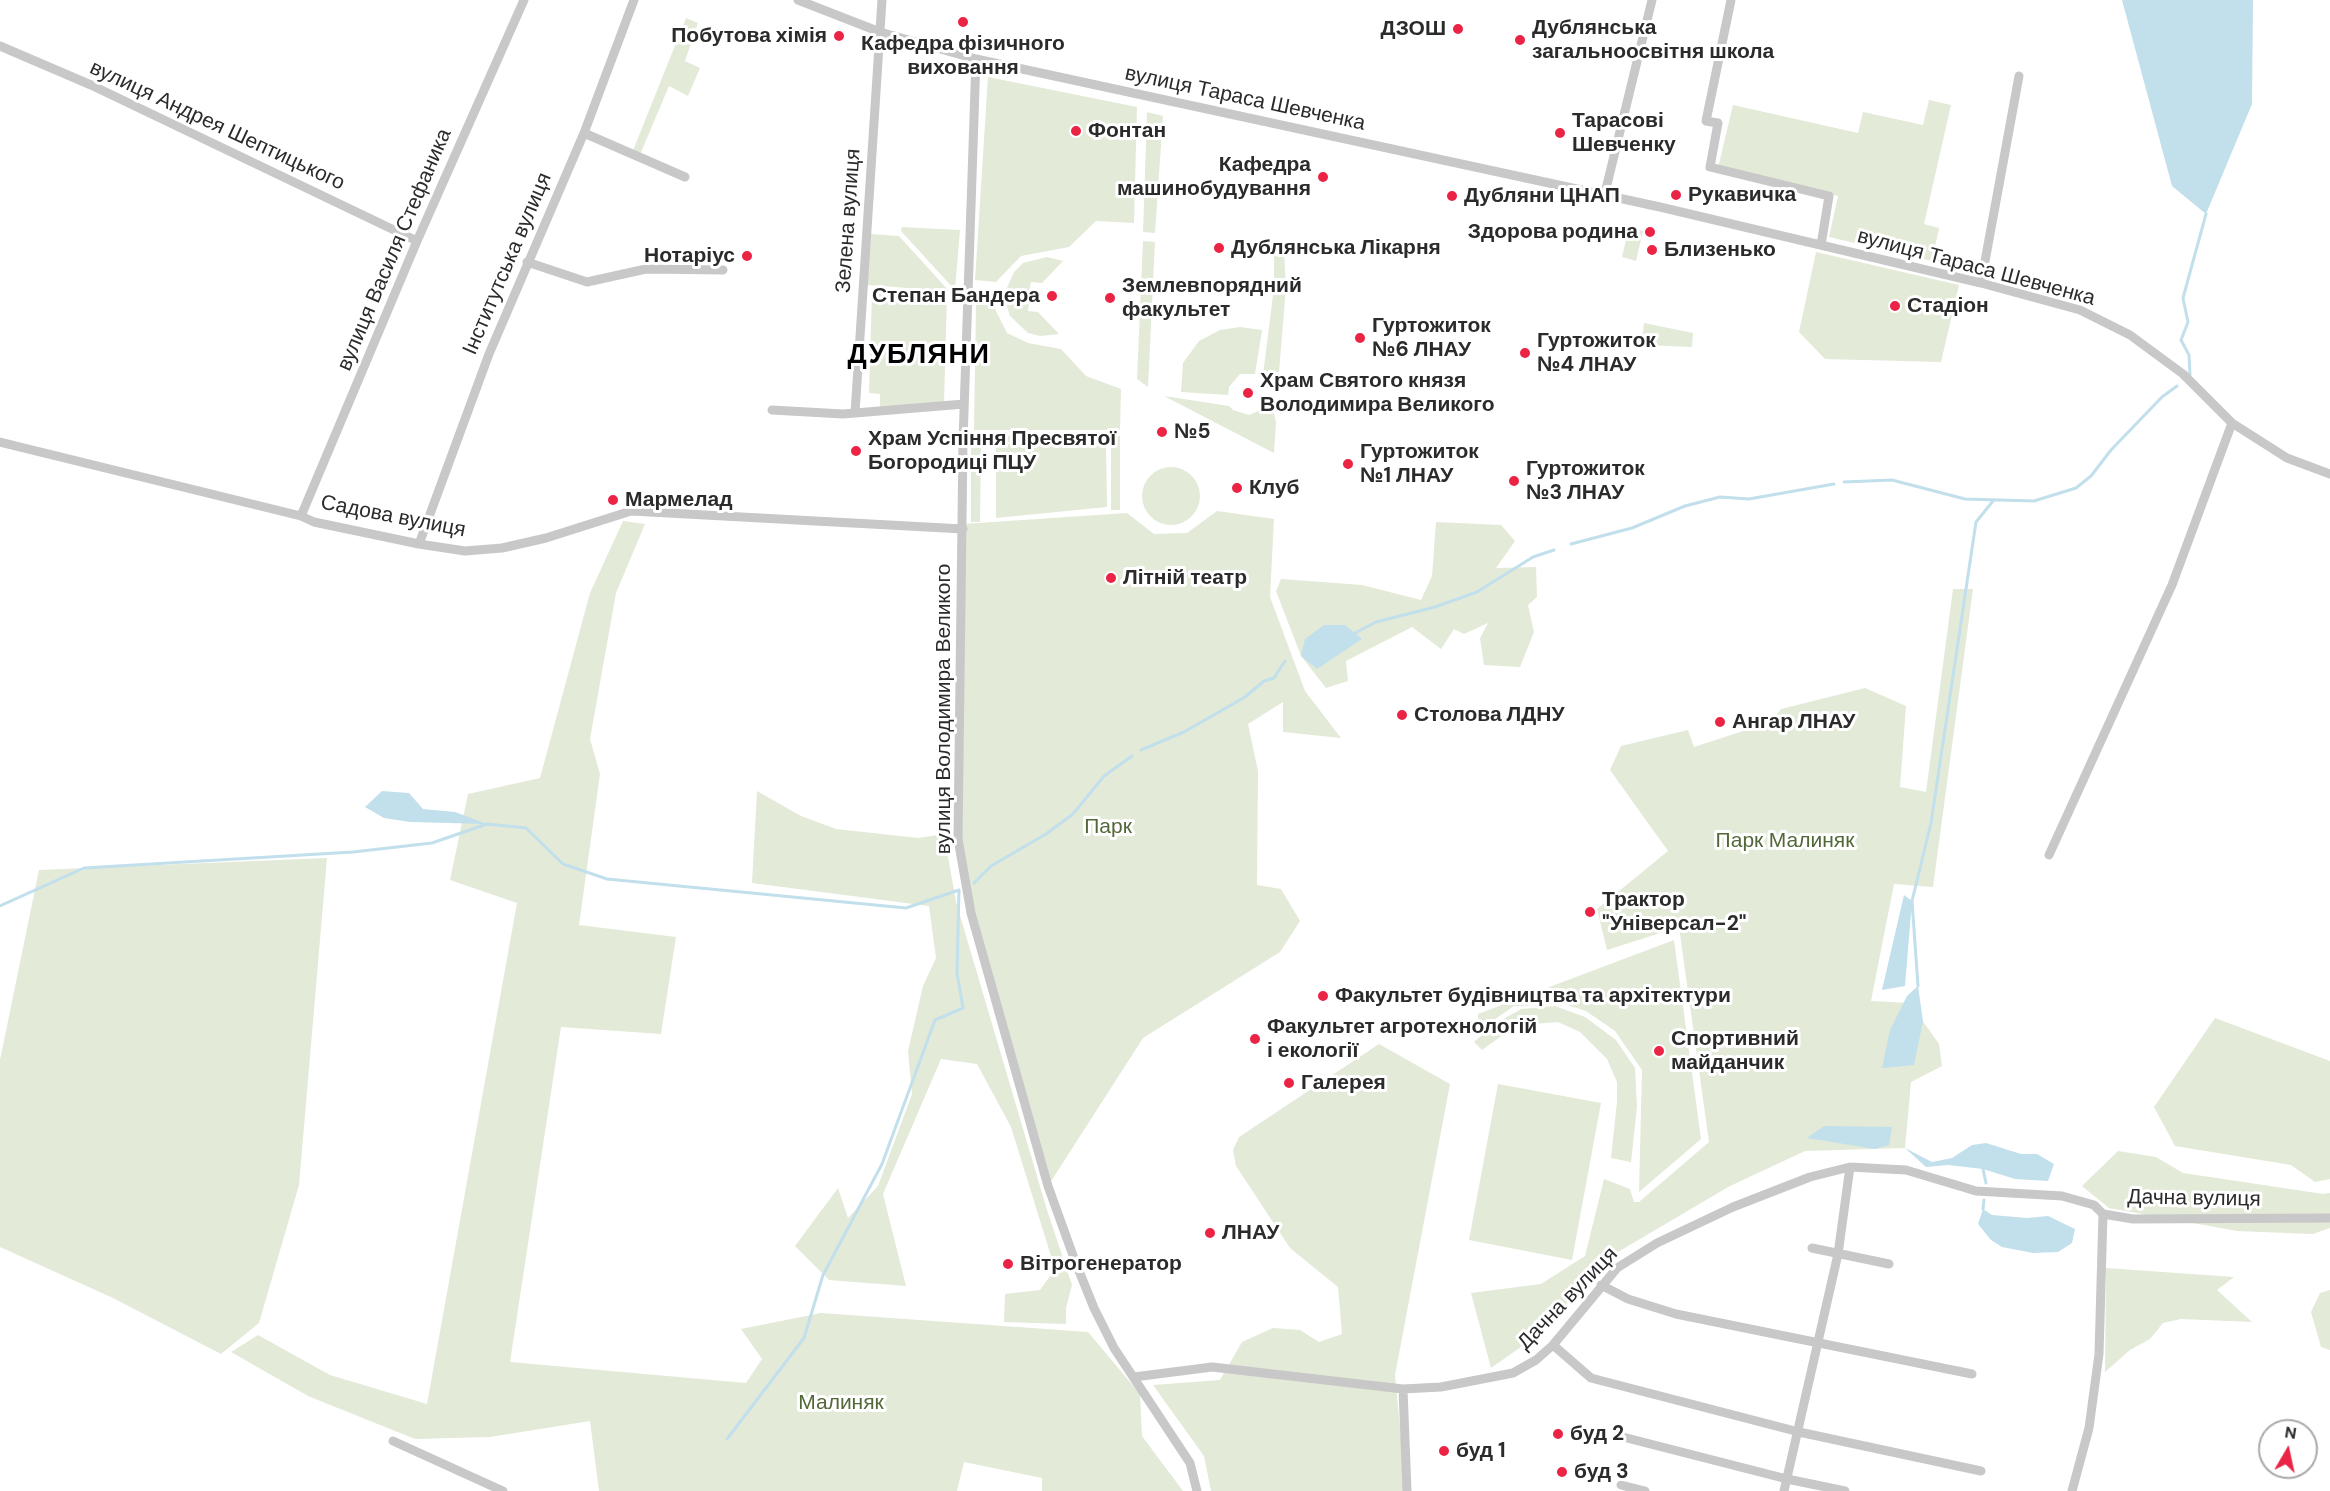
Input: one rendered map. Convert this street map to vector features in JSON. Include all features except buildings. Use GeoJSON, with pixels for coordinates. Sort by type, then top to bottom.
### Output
{"type":"FeatureCollection","features":[{"type":"Feature","properties":{"kind":"street","name":"вулиця Василя Стефаника"},"geometry":{"type":"LineString","coordinates":[[301,516],[417,240],[524,0]]}},
{"type":"Feature","properties":{"kind":"street","name":"Інститутська вулиця"},"geometry":{"type":"LineString","coordinates":[[419,544],[489,354],[584,133],[634,0]]}},
{"type":"Feature","properties":{"kind":"street","name":"вулиця Тараса Шевченка"},"geometry":{"type":"LineString","coordinates":[[798,0],[879,32],[976,59],[1821,245],[1982,283],[2080,310],[2130,334],[2183,374],[2232,423],[2287,459],[2330,474]]}},
{"type":"Feature","properties":{"kind":"street","name":"Зелена вулиця"},"geometry":{"type":"LineString","coordinates":[[855,413],[882,0]]}},
{"type":"Feature","properties":{"kind":"street"},"geometry":{"type":"LineString","coordinates":[[1605,197],[1652,0]]}},
{"type":"Feature","properties":{"kind":"street"},"geometry":{"type":"LineString","coordinates":[[1731,0],[1706,121],[1718,123],[1710,167],[1829,196],[1821,245]]}},
{"type":"Feature","properties":{"kind":"street","name":"вулиця Андрея Шептицького"},"geometry":{"type":"LineString","coordinates":[[0,46],[91,85],[417,240]]}},
{"type":"Feature","properties":{"kind":"street","name":"вулиця Володимира Великого"},"geometry":{"type":"LineString","coordinates":[[976,59],[964,404],[958,839],[971,913],[1048,1186],[1092,1304],[1114,1348],[1190,1463],[1197,1491]]}},
{"type":"Feature","properties":{"kind":"street"},"geometry":{"type":"LineString","coordinates":[[1982,283],[2019,76]]}},
{"type":"Feature","properties":{"kind":"street"},"geometry":{"type":"LineString","coordinates":[[584,133],[685,177]]}},
{"type":"Feature","properties":{"kind":"street"},"geometry":{"type":"LineString","coordinates":[[528,262],[587,282],[646,269],[723,270]]}},
{"type":"Feature","properties":{"kind":"street"},"geometry":{"type":"LineString","coordinates":[[772,410],[855,413],[964,404]]}},
{"type":"Feature","properties":{"kind":"street"},"geometry":{"type":"LineString","coordinates":[[2049,855],[2172,585],[2232,423]]}},
{"type":"Feature","properties":{"kind":"street","name":"Садова вулиця"},"geometry":{"type":"LineString","coordinates":[[0,442],[301,516],[314,522],[419,544],[465,551],[502,548],[546,538],[631,511],[785,522],[963,529]]}},
{"type":"Feature","properties":{"kind":"street"},"geometry":{"type":"LineString","coordinates":[[1784,1491],[1838,1254],[1850,1167]]}},
{"type":"Feature","properties":{"kind":"street","name":"Дачна вулиця"},"geometry":{"type":"LineString","coordinates":[[1134,1377],[1212,1368],[1402,1389],[1441,1387],[1513,1373],[1536,1360],[1553,1345],[1617,1268],[1657,1243],[1744,1203],[1810,1177],[1850,1167],[1906,1170],[1976,1191],[2062,1196],[2094,1205],[2103,1214],[2133,1219],[2330,1218]]}},
{"type":"Feature","properties":{"kind":"street"},"geometry":{"type":"LineString","coordinates":[[2072,1491],[2089,1428],[2099,1354],[2103,1214]]}},
{"type":"Feature","properties":{"kind":"street"},"geometry":{"type":"LineString","coordinates":[[1812,1248],[1889,1264]]}},
{"type":"Feature","properties":{"kind":"street"},"geometry":{"type":"LineString","coordinates":[[1602,1285],[1628,1299],[1676,1314],[1972,1374]]}},
{"type":"Feature","properties":{"kind":"street"},"geometry":{"type":"LineString","coordinates":[[1553,1345],[1591,1378],[1799,1432],[1981,1471]]}},
{"type":"Feature","properties":{"kind":"street"},"geometry":{"type":"LineString","coordinates":[[1402,1389],[1407,1491]]}},
{"type":"Feature","properties":{"kind":"street"},"geometry":{"type":"LineString","coordinates":[[1623,1437],[1787,1479],[1845,1491]]}},
{"type":"Feature","properties":{"kind":"street"},"geometry":{"type":"LineString","coordinates":[[393,1441],[503,1491]]}},
{"type":"Feature","properties":{"kind":"street"},"geometry":{"type":"LineString","coordinates":[[1621,1485],[1645,1491]]}},
{"type":"Feature","properties":{"kind":"green space"},"geometry":{"type":"Polygon","coordinates":[[[686,18],[698,23],[685,61],[700,68],[688,96],[669,86],[639,157],[632,153],[686,18]]]}},
{"type":"Feature","properties":{"kind":"green space"},"geometry":{"type":"Polygon","coordinates":[[[988,77],[1137,107],[1134,223],[1096,221],[1069,247],[1021,256],[996,282],[975,280],[988,77]]]}},
{"type":"Feature","properties":{"kind":"green space"},"geometry":{"type":"Polygon","coordinates":[[[1929,100],[1951,105],[1924,224],[1939,228],[1932,261],[1829,237],[1838,196],[1718,168],[1733,105],[1858,133],[1863,112],[1923,125],[1929,100]]]}},
{"type":"Feature","properties":{"kind":"green space"},"geometry":{"type":"Polygon","coordinates":[[[1147,112],[1163,116],[1155,233],[1143,232],[1147,112]]]}},
{"type":"Feature","properties":{"kind":"green space"},"geometry":{"type":"Polygon","coordinates":[[[902,227],[960,230],[955,290],[901,231],[902,227]]]}},
{"type":"Feature","properties":{"kind":"green space"},"geometry":{"type":"Polygon","coordinates":[[[1629,227],[1643,231],[1636,261],[1622,257],[1629,227]]]}},
{"type":"Feature","properties":{"kind":"green space"},"geometry":{"type":"Polygon","coordinates":[[[871,234],[899,236],[949,291],[867,285],[871,234]]]}},
{"type":"Feature","properties":{"kind":"green space"},"geometry":{"type":"Polygon","coordinates":[[[1143,241],[1155,242],[1148,387],[1137,379],[1143,241]]]}},
{"type":"Feature","properties":{"kind":"green space"},"geometry":{"type":"Polygon","coordinates":[[[1274,249],[1284,251],[1286,287],[1279,372],[1263,375],[1274,287],[1274,249]]]}},
{"type":"Feature","properties":{"kind":"green space"},"geometry":{"type":"Polygon","coordinates":[[[1816,252],[1959,285],[1941,362],[1825,359],[1799,332],[1816,252]]]}},
{"type":"Feature","properties":{"kind":"green space"},"geometry":{"type":"Polygon","coordinates":[[[1047,257],[1063,261],[1042,283],[1031,282],[1029,291],[1007,288],[1014,272],[1023,263],[1047,257]]]}},
{"type":"Feature","properties":{"kind":"green space"},"geometry":{"type":"Polygon","coordinates":[[[872,293],[947,296],[944,403],[880,408],[880,394],[869,393],[872,293]]]}},
{"type":"Feature","properties":{"kind":"green space"},"geometry":{"type":"Polygon","coordinates":[[[1005,300],[1029,302],[1028,311],[1038,312],[1059,334],[1040,336],[1028,333],[1010,316],[1005,300]]]}},
{"type":"Feature","properties":{"kind":"green space"},"geometry":{"type":"Polygon","coordinates":[[[976,304],[993,305],[1007,333],[1028,343],[1061,349],[1086,376],[1121,389],[1120,430],[974,430],[976,304]]]}},
{"type":"Feature","properties":{"kind":"green space"},"geometry":{"type":"Polygon","coordinates":[[[1644,323],[1693,333],[1692,347],[1642,345],[1644,323]]]}},
{"type":"Feature","properties":{"kind":"green space"},"geometry":{"type":"Polygon","coordinates":[[[1240,327],[1262,330],[1255,374],[1240,374],[1229,387],[1228,395],[1181,392],[1183,363],[1199,341],[1220,330],[1240,327]]]}},
{"type":"Feature","properties":{"kind":"green space"},"geometry":{"type":"Polygon","coordinates":[[[1164,396],[1229,406],[1233,410],[1249,415],[1263,409],[1273,410],[1276,422],[1274,453],[1164,396]]]}},
{"type":"Feature","properties":{"kind":"green space"},"geometry":{"type":"Polygon","coordinates":[[[971,436],[1120,436],[1120,510],[1111,510],[1111,442],[981,442],[980,522],[971,522],[971,436]]]}},
{"type":"Feature","properties":{"kind":"green space"},"geometry":{"type":"Polygon","coordinates":[[[996,444],[1106,444],[1107,507],[996,518],[996,444]]]}},
{"type":"Feature","properties":{"kind":"green space"},"geometry":{"type":"Polygon","coordinates":[[[1171,467],[1187,472],[1195,480],[1200,496],[1195,512],[1187,520],[1171,525],[1155,520],[1147,512],[1142,496],[1147,480],[1155,472],[1171,467]]]}},
{"type":"Feature","properties":{"kind":"green space","name":"Парк"},"geometry":{"type":"Polygon","coordinates":[[[1217,511],[1274,519],[1270,597],[1305,691],[1341,738],[1283,732],[1283,702],[1248,724],[1258,771],[1257,885],[1281,889],[1300,921],[1280,952],[1143,1038],[1048,1186],[971,913],[958,839],[963,524],[1127,513],[1154,534],[1187,533],[1217,511]]]}},
{"type":"Feature","properties":{"kind":"green space","name":"Малиняк"},"geometry":{"type":"Polygon","coordinates":[[[623,521],[645,524],[616,593],[590,739],[600,774],[579,925],[676,937],[661,1034],[561,1027],[510,1362],[746,1383],[762,1359],[741,1329],[821,1313],[1088,1332],[1140,1394],[1142,1436],[1183,1491],[1042,1491],[1042,1478],[964,1462],[957,1491],[599,1491],[590,1421],[490,1437],[415,1439],[308,1396],[231,1352],[258,1335],[330,1375],[427,1404],[517,903],[450,880],[468,794],[540,778],[590,593],[623,521]]]}},
{"type":"Feature","properties":{"kind":"green space"},"geometry":{"type":"Polygon","coordinates":[[[1436,522],[1501,525],[1515,541],[1496,568],[1536,567],[1537,597],[1528,605],[1534,632],[1520,667],[1484,665],[1480,638],[1488,623],[1464,634],[1454,629],[1441,649],[1412,627],[1346,661],[1348,681],[1326,688],[1301,656],[1276,591],[1281,579],[1362,585],[1421,600],[1432,576],[1436,522]]]}},
{"type":"Feature","properties":{"kind":"green space","name":"Парк Малиняк"},"geometry":{"type":"Polygon","coordinates":[[[1953,589],[1973,589],[1933,887],[1894,884],[1871,1001],[1910,1003],[1939,1044],[1942,1066],[1911,1082],[1905,1148],[1805,1151],[1730,1186],[1606,1259],[1541,1333],[1491,1368],[1471,1293],[1541,1284],[1585,1256],[1604,1179],[1630,1189],[1634,1202],[1639,1202],[1709,1142],[1679,927],[1607,950],[1597,909],[1668,851],[1610,770],[1621,746],[1688,730],[1694,747],[1771,722],[1781,709],[1865,688],[1906,706],[1900,787],[1926,792],[1953,589]]]}},
{"type":"Feature","properties":{"kind":"green space"},"geometry":{"type":"Polygon","coordinates":[[[757,791],[801,816],[836,829],[918,838],[944,834],[956,902],[1047,1210],[1072,1285],[1066,1308],[1066,1324],[1004,1322],[1005,1294],[1040,1290],[1055,1269],[1011,1127],[977,1064],[941,1059],[883,1194],[906,1286],[829,1280],[795,1246],[838,1188],[848,1218],[878,1186],[912,1094],[908,1051],[923,986],[936,958],[929,906],[752,883],[757,791]]]}},
{"type":"Feature","properties":{"kind":"green space"},"geometry":{"type":"Polygon","coordinates":[[[327,858],[299,1185],[259,1323],[221,1354],[113,1298],[0,1247],[0,1060],[39,870],[327,858]]]}},
{"type":"Feature","properties":{"kind":"green space","name":"Спортивний майданчик"},"geometry":{"type":"Polygon","coordinates":[[[1674,940],[1701,1139],[1639,1192],[1642,1070],[1615,1031],[1586,1011],[1564,1004],[1514,1006],[1478,1031],[1478,1014],[1674,940]]]}},
{"type":"Feature","properties":{"kind":"green space"},"geometry":{"type":"Polygon","coordinates":[[[1555,1006],[1585,1017],[1616,1040],[1635,1068],[1637,1107],[1631,1162],[1611,1158],[1617,1082],[1607,1059],[1580,1032],[1558,1022],[1533,1024],[1514,1027],[1482,1050],[1474,1042],[1493,1025],[1521,1009],[1555,1006]]]}},
{"type":"Feature","properties":{"kind":"green space"},"geometry":{"type":"Polygon","coordinates":[[[2215,1018],[2330,1061],[2330,1179],[2315,1182],[2291,1165],[2175,1146],[2154,1107],[2215,1018]]]}},
{"type":"Feature","properties":{"kind":"green space"},"geometry":{"type":"Polygon","coordinates":[[[1379,1044],[1450,1084],[1395,1375],[1406,1491],[1211,1491],[1204,1456],[1153,1385],[1220,1380],[1242,1342],[1273,1328],[1300,1330],[1319,1342],[1342,1334],[1338,1287],[1290,1248],[1236,1166],[1233,1150],[1239,1137],[1379,1044]]]}},
{"type":"Feature","properties":{"kind":"green space"},"geometry":{"type":"Polygon","coordinates":[[[1498,1084],[1601,1103],[1572,1260],[1469,1240],[1498,1084]]]}},
{"type":"Feature","properties":{"kind":"green space"},"geometry":{"type":"Polygon","coordinates":[[[2118,1151],[2156,1157],[2183,1173],[2323,1194],[2330,1193],[2330,1228],[2313,1234],[2237,1231],[2109,1208],[2082,1186],[2118,1151]]]}},
{"type":"Feature","properties":{"kind":"green space"},"geometry":{"type":"Polygon","coordinates":[[[2106,1268],[2234,1277],[2217,1290],[2252,1322],[2181,1319],[2163,1323],[2150,1339],[2130,1350],[2105,1372],[2106,1268]]]}},
{"type":"Feature","properties":{"kind":"green space"},"geometry":{"type":"Polygon","coordinates":[[[2330,1290],[2330,1350],[2321,1347],[2311,1312],[2320,1293],[2330,1290]]]}},
{"type":"Feature","properties":{"kind":"water"},"geometry":{"type":"Polygon","coordinates":[[[2122,0],[2253,0],[2252,104],[2206,214],[2172,186],[2122,0]]]}},
{"type":"Feature","properties":{"kind":"water"},"geometry":{"type":"Polygon","coordinates":[[[1324,625],[1345,625],[1362,639],[1317,669],[1301,656],[1305,639],[1324,625]]]}},
{"type":"Feature","properties":{"kind":"water"},"geometry":{"type":"Polygon","coordinates":[[[382,791],[409,793],[423,809],[455,812],[487,824],[410,822],[384,818],[365,807],[382,791]]]}},
{"type":"Feature","properties":{"kind":"water"},"geometry":{"type":"Polygon","coordinates":[[[1904,895],[1912,901],[1905,986],[1882,990],[1904,895]]]}},
{"type":"Feature","properties":{"kind":"water"},"geometry":{"type":"Polygon","coordinates":[[[1918,986],[1923,1021],[1914,1065],[1882,1068],[1890,1030],[1907,996],[1918,986]]]}},
{"type":"Feature","properties":{"kind":"water"},"geometry":{"type":"Polygon","coordinates":[[[1824,1126],[1892,1127],[1889,1145],[1875,1149],[1807,1138],[1824,1126]]]}},
{"type":"Feature","properties":{"kind":"water"},"geometry":{"type":"Polygon","coordinates":[[[1986,1143],[2021,1154],[2037,1154],[2054,1164],[2048,1181],[2015,1179],[1983,1169],[1948,1165],[1926,1167],[1905,1148],[1932,1162],[1952,1158],[1972,1145],[1986,1143]]]}},
{"type":"Feature","properties":{"kind":"water"},"geometry":{"type":"Polygon","coordinates":[[[1983,1209],[1992,1215],[2027,1218],[2048,1216],[2075,1229],[2072,1243],[2058,1252],[2033,1253],[2002,1247],[1991,1240],[1978,1224],[1983,1209]]]}},
{"type":"Feature","properties":{"kind":"waterway"},"geometry":{"type":"LineString","coordinates":[[2190,375],[2189,355],[2181,340],[2188,322],[2183,298],[2206,214]]}},
{"type":"Feature","properties":{"kind":"waterway"},"geometry":{"type":"LineString","coordinates":[[1844,482],[1892,480],[1965,499],[2034,501],[2076,488],[2091,476],[2111,450],[2162,397],[2177,386]]}},
{"type":"Feature","properties":{"kind":"waterway"},"geometry":{"type":"LineString","coordinates":[[1571,544],[1632,528],[1685,506],[1720,497],[1749,499],[1834,484]]}},
{"type":"Feature","properties":{"kind":"waterway"},"geometry":{"type":"LineString","coordinates":[[1918,986],[1912,901],[1931,823],[1976,522],[1993,501]]}},
{"type":"Feature","properties":{"kind":"waterway"},"geometry":{"type":"LineString","coordinates":[[1355,633],[1376,622],[1435,607],[1477,592],[1533,557],[1554,550]]}},
{"type":"Feature","properties":{"kind":"waterway"},"geometry":{"type":"LineString","coordinates":[[1141,750],[1184,732],[1245,697],[1264,681],[1274,678],[1285,661]]}},
{"type":"Feature","properties":{"kind":"waterway"},"geometry":{"type":"LineString","coordinates":[[974,883],[991,866],[1046,834],[1073,814],[1104,776],[1132,756]]}},
{"type":"Feature","properties":{"kind":"waterway"},"geometry":{"type":"LineString","coordinates":[[0,906],[84,868],[353,852],[432,843],[487,824],[526,828],[563,864],[607,879],[906,908],[959,890],[957,973],[963,1008],[935,1020],[882,1164],[823,1275],[804,1338],[727,1439]]}},
{"type":"Feature","properties":{"kind":"waterway"},"geometry":{"type":"LineString","coordinates":[[1983,1169],[1986,1183]]}},
{"type":"Feature","properties":{"kind":"waterway"},"geometry":{"type":"LineString","coordinates":[[1983,1209],[1984,1200]]}},
{"type":"Feature","properties":{"kind":"place","name":"Кафедра фізичного виховання"},"geometry":{"type":"Point","coordinates":[963,22]}},
{"type":"Feature","properties":{"kind":"place","name":"ДЗОШ"},"geometry":{"type":"Point","coordinates":[1458,29]}},
{"type":"Feature","properties":{"kind":"place","name":"Побутова хімія"},"geometry":{"type":"Point","coordinates":[839,36]}},
{"type":"Feature","properties":{"kind":"place","name":"Дублянська загальноосвітня школа"},"geometry":{"type":"Point","coordinates":[1520,40]}},
{"type":"Feature","properties":{"kind":"place","name":"Фонтан"},"geometry":{"type":"Point","coordinates":[1076,131]}},
{"type":"Feature","properties":{"kind":"place","name":"Тарасові Шевченку"},"geometry":{"type":"Point","coordinates":[1560,133]}},
{"type":"Feature","properties":{"kind":"place","name":"Кафедра машинобудування"},"geometry":{"type":"Point","coordinates":[1323,177]}},
{"type":"Feature","properties":{"kind":"place","name":"Рукавичка"},"geometry":{"type":"Point","coordinates":[1676,195]}},
{"type":"Feature","properties":{"kind":"place","name":"Дубляни ЦНАП"},"geometry":{"type":"Point","coordinates":[1452,196]}},
{"type":"Feature","properties":{"kind":"place","name":"Здорова родина"},"geometry":{"type":"Point","coordinates":[1650,232]}},
{"type":"Feature","properties":{"kind":"place","name":"Дублянська Лікарня"},"geometry":{"type":"Point","coordinates":[1219,248]}},
{"type":"Feature","properties":{"kind":"place","name":"Близенько"},"geometry":{"type":"Point","coordinates":[1652,250]}},
{"type":"Feature","properties":{"kind":"place","name":"Нотаріус"},"geometry":{"type":"Point","coordinates":[747,256]}},
{"type":"Feature","properties":{"kind":"place","name":"Степан Бандера"},"geometry":{"type":"Point","coordinates":[1052,296]}},
{"type":"Feature","properties":{"kind":"place","name":"Землевпорядний факультет"},"geometry":{"type":"Point","coordinates":[1110,298]}},
{"type":"Feature","properties":{"kind":"place","name":"Стадіон"},"geometry":{"type":"Point","coordinates":[1895,306]}},
{"type":"Feature","properties":{"kind":"place","name":"Гуртожиток №6 ЛНАУ"},"geometry":{"type":"Point","coordinates":[1360,338]}},
{"type":"Feature","properties":{"kind":"place","name":"Гуртожиток №4 ЛНАУ"},"geometry":{"type":"Point","coordinates":[1525,353]}},
{"type":"Feature","properties":{"kind":"place","name":"Храм Святого князя Володимира Великого"},"geometry":{"type":"Point","coordinates":[1248,393]}},
{"type":"Feature","properties":{"kind":"place","name":"№5"},"geometry":{"type":"Point","coordinates":[1162,432]}},
{"type":"Feature","properties":{"kind":"place","name":"Храм Успіння Пресвятої Богородиці ПЦУ"},"geometry":{"type":"Point","coordinates":[856,451]}},
{"type":"Feature","properties":{"kind":"place","name":"Гуртожиток №1 ЛНАУ"},"geometry":{"type":"Point","coordinates":[1348,464]}},
{"type":"Feature","properties":{"kind":"place","name":"Гуртожиток №3 ЛНАУ"},"geometry":{"type":"Point","coordinates":[1514,481]}},
{"type":"Feature","properties":{"kind":"place","name":"Клуб"},"geometry":{"type":"Point","coordinates":[1237,488]}},
{"type":"Feature","properties":{"kind":"place","name":"Мармелад"},"geometry":{"type":"Point","coordinates":[613,500]}},
{"type":"Feature","properties":{"kind":"place","name":"Літній театр"},"geometry":{"type":"Point","coordinates":[1111,578]}},
{"type":"Feature","properties":{"kind":"place","name":"Столова ЛДНУ"},"geometry":{"type":"Point","coordinates":[1402,715]}},
{"type":"Feature","properties":{"kind":"place","name":"Ангар ЛНАУ"},"geometry":{"type":"Point","coordinates":[1720,722]}},
{"type":"Feature","properties":{"kind":"place","name":"Трактор \"Універсал-2\""},"geometry":{"type":"Point","coordinates":[1590,912]}},
{"type":"Feature","properties":{"kind":"place","name":"Факультет будівництва та архітектури"},"geometry":{"type":"Point","coordinates":[1323,996]}},
{"type":"Feature","properties":{"kind":"place","name":"Факультет агротехнологій і екології"},"geometry":{"type":"Point","coordinates":[1255,1039]}},
{"type":"Feature","properties":{"kind":"place","name":"Спортивний майданчик"},"geometry":{"type":"Point","coordinates":[1659,1051]}},
{"type":"Feature","properties":{"kind":"place","name":"Галерея"},"geometry":{"type":"Point","coordinates":[1289,1083]}},
{"type":"Feature","properties":{"kind":"place","name":"ЛНАУ"},"geometry":{"type":"Point","coordinates":[1210,1233]}},
{"type":"Feature","properties":{"kind":"place","name":"Вітрогенератор"},"geometry":{"type":"Point","coordinates":[1008,1264]}},
{"type":"Feature","properties":{"kind":"place","name":"буд 2"},"geometry":{"type":"Point","coordinates":[1558,1434]}},
{"type":"Feature","properties":{"kind":"place","name":"буд 1"},"geometry":{"type":"Point","coordinates":[1444,1451]}},
{"type":"Feature","properties":{"kind":"place","name":"буд 3"},"geometry":{"type":"Point","coordinates":[1562,1472]}},
{"type":"Feature","properties":{"kind":"district","name":"ДУБЛЯНИ"},"geometry":{"type":"Point","coordinates":[919,356]}}]}
